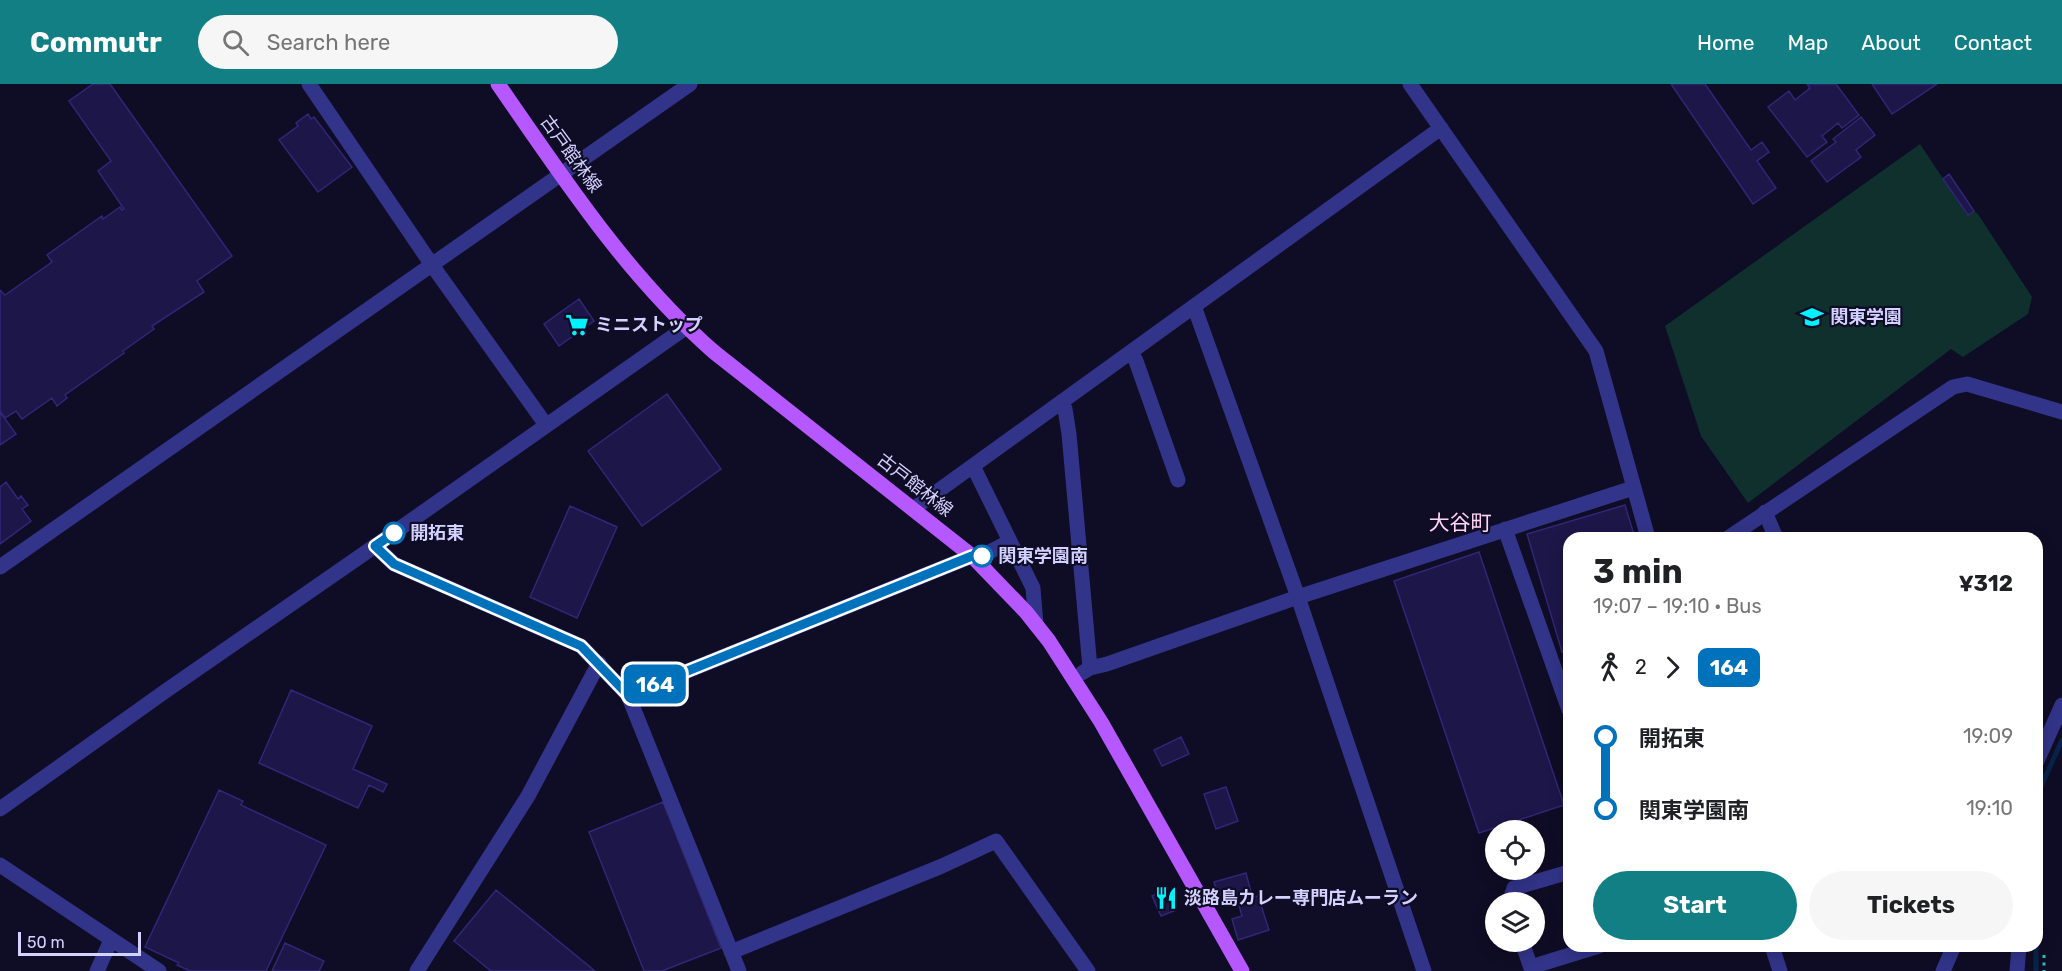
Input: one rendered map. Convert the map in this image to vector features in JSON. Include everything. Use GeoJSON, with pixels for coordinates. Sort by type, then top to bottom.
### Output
{"type":"FeatureCollection","features":[{"type":"Feature","properties":{"kind":"main road","name":"古戸館林線"},"geometry":{"type":"LineString","coordinates":[[498,84],[560,174],[619,253],[686,328],[972,556],[1003,586],[1036,625],[1074,677],[1242,971]]}},
{"type":"Feature","properties":{"kind":"street"},"geometry":{"type":"LineString","coordinates":[[309,84],[432,265],[546,425]]}},
{"type":"Feature","properties":{"kind":"street"},"geometry":{"type":"LineString","coordinates":[[1410,84],[1596,351],[1646,532]]}},
{"type":"Feature","properties":{"kind":"street"},"geometry":{"type":"LineString","coordinates":[[0,567],[686,85]]}},
{"type":"Feature","properties":{"kind":"street"},"geometry":{"type":"LineString","coordinates":[[913,509],[1441,128]]}},
{"type":"Feature","properties":{"kind":"street"},"geometry":{"type":"LineString","coordinates":[[1194,306],[1298,597],[1425,971]]}},
{"type":"Feature","properties":{"kind":"street"},"geometry":{"type":"LineString","coordinates":[[0,808],[686,328]]}},
{"type":"Feature","properties":{"kind":"street"},"geometry":{"type":"LineString","coordinates":[[1131,352],[1178,480]]}},
{"type":"Feature","properties":{"kind":"street"},"geometry":{"type":"LineString","coordinates":[[1737,532],[1953,387],[1967,384],[2062,412]]}},
{"type":"Feature","properties":{"kind":"street"},"geometry":{"type":"LineString","coordinates":[[1061,402],[1065,409],[1069,434],[1090,668]]}},
{"type":"Feature","properties":{"kind":"street"},"geometry":{"type":"LineString","coordinates":[[973,466],[1033,588],[1036,625]]}},
{"type":"Feature","properties":{"kind":"street"},"geometry":{"type":"LineString","coordinates":[[1074,677],[1090,668],[1298,597],[1633,488]]}},
{"type":"Feature","properties":{"kind":"street"},"geometry":{"type":"LineString","coordinates":[[1765,512],[1773,532]]}},
{"type":"Feature","properties":{"kind":"street"},"geometry":{"type":"LineString","coordinates":[[1505,529],[1563,693]]}},
{"type":"Feature","properties":{"kind":"street"},"geometry":{"type":"LineString","coordinates":[[628,695],[972,556],[982,556],[1010,541]]}},
{"type":"Feature","properties":{"kind":"street"},"geometry":{"type":"LineString","coordinates":[[375,546],[394,564],[581,646],[628,695],[739,971]]}},
{"type":"Feature","properties":{"kind":"street"},"geometry":{"type":"LineString","coordinates":[[417,971],[528,796],[599,663]]}},
{"type":"Feature","properties":{"kind":"street"},"geometry":{"type":"LineString","coordinates":[[2043,747],[2062,705]]}},
{"type":"Feature","properties":{"kind":"street"},"geometry":{"type":"LineString","coordinates":[[731,952],[996,842],[1088,971]]}},
{"type":"Feature","properties":{"kind":"street"},"geometry":{"type":"LineString","coordinates":[[0,865],[159,971]]}},
{"type":"Feature","properties":{"kind":"street"},"geometry":{"type":"LineString","coordinates":[[1513,892],[1514,888],[1563,874]]}},
{"type":"Feature","properties":{"kind":"street"},"geometry":{"type":"LineString","coordinates":[[97,971],[111,940]]}},
{"type":"Feature","properties":{"kind":"street"},"geometry":{"type":"LineString","coordinates":[[1526,952],[1532,969],[1582,952]]}},
{"type":"Feature","properties":{"kind":"street"},"geometry":{"type":"LineString","coordinates":[[1774,952],[1780,971]]}},
{"type":"Feature","properties":{"kind":"street"},"geometry":{"type":"LineString","coordinates":[[1943,971],[1951,952]]}},
{"type":"Feature","properties":{"kind":"street"},"geometry":{"type":"LineString","coordinates":[[2017,971],[2019,952]]}},
{"type":"Feature","properties":{"kind":"path"},"geometry":{"type":"LineString","coordinates":[[2044,955],[2044,971]]}},
{"type":"Feature","properties":{"kind":"green space"},"geometry":{"type":"Polygon","coordinates":[[[1920,144],[1967,215],[1974,211],[1978,214],[2032,297],[2028,314],[1963,357],[1951,349],[1748,503],[1701,436],[1665,326],[1920,144]]]}},
{"type":"Feature","properties":{"kind":"building"},"geometry":{"type":"Polygon","coordinates":[[[93,84],[110,84],[232,256],[197,281],[204,292],[152,326],[154,329],[65,395],[67,398],[57,406],[52,398],[22,419],[16,411],[5,418],[0,411],[0,290],[5,295],[52,262],[47,255],[102,216],[103,219],[120,207],[124,209],[98,171],[111,161],[69,101],[93,84]]]}},
{"type":"Feature","properties":{"kind":"building"},"geometry":{"type":"Polygon","coordinates":[[[1671,84],[1705,84],[1751,150],[1762,142],[1769,152],[1757,161],[1776,188],[1753,204],[1671,84]]]}},
{"type":"Feature","properties":{"kind":"building"},"geometry":{"type":"Polygon","coordinates":[[[1807,84],[1836,84],[1859,115],[1842,128],[1838,123],[1822,136],[1827,142],[1807,157],[1768,107],[1789,91],[1795,100],[1810,88],[1807,84]]]}},
{"type":"Feature","properties":{"kind":"building"},"geometry":{"type":"Polygon","coordinates":[[[1872,84],[1937,84],[1892,114],[1872,84]]]}},
{"type":"Feature","properties":{"kind":"building"},"geometry":{"type":"Polygon","coordinates":[[[308,114],[311,119],[314,117],[352,167],[318,192],[279,140],[298,126],[296,123],[308,114]]]}},
{"type":"Feature","properties":{"kind":"building"},"geometry":{"type":"Polygon","coordinates":[[[1861,117],[1875,135],[1856,150],[1861,157],[1827,182],[1811,161],[1836,142],[1833,139],[1861,117]]]}},
{"type":"Feature","properties":{"kind":"building"},"geometry":{"type":"Polygon","coordinates":[[[1949,174],[1974,211],[1968,215],[1943,179],[1949,174]]]}},
{"type":"Feature","properties":{"kind":"building"},"geometry":{"type":"Polygon","coordinates":[[[579,299],[594,321],[559,346],[544,324],[579,299]]]}},
{"type":"Feature","properties":{"kind":"building"},"geometry":{"type":"Polygon","coordinates":[[[667,394],[721,469],[642,526],[588,451],[667,394]]]}},
{"type":"Feature","properties":{"kind":"building"},"geometry":{"type":"Polygon","coordinates":[[[0,412],[16,434],[0,445],[0,412]]]}},
{"type":"Feature","properties":{"kind":"building"},"geometry":{"type":"Polygon","coordinates":[[[6,482],[18,499],[21,496],[28,505],[22,509],[31,521],[0,544],[0,487],[6,482]]]}},
{"type":"Feature","properties":{"kind":"building"},"geometry":{"type":"Polygon","coordinates":[[[1625,505],[1633,532],[1563,532],[1563,652],[1562,652],[1527,534],[1625,505]]]}},
{"type":"Feature","properties":{"kind":"building"},"geometry":{"type":"Polygon","coordinates":[[[570,506],[617,527],[577,618],[530,597],[570,506]]]}},
{"type":"Feature","properties":{"kind":"building"},"geometry":{"type":"Polygon","coordinates":[[[1479,552],[1563,805],[1518,820],[1485,820],[1485,831],[1479,833],[1394,581],[1479,552]]]}},
{"type":"Feature","properties":{"kind":"building"},"geometry":{"type":"Polygon","coordinates":[[[291,690],[372,726],[353,769],[387,784],[383,792],[369,785],[358,808],[259,763],[291,690]]]}},
{"type":"Feature","properties":{"kind":"building"},"geometry":{"type":"Polygon","coordinates":[[[1181,737],[1189,754],[1162,766],[1154,750],[1181,737]]]}},
{"type":"Feature","properties":{"kind":"building"},"geometry":{"type":"Polygon","coordinates":[[[1226,787],[1238,821],[1216,829],[1204,794],[1226,787]]]}},
{"type":"Feature","properties":{"kind":"building"},"geometry":{"type":"Polygon","coordinates":[[[219,790],[243,801],[241,805],[326,845],[266,971],[190,971],[177,965],[179,963],[145,947],[219,790]]]}},
{"type":"Feature","properties":{"kind":"building"},"geometry":{"type":"Polygon","coordinates":[[[663,802],[721,948],[662,971],[644,971],[589,832],[663,802]]]}},
{"type":"Feature","properties":{"kind":"building"},"geometry":{"type":"Polygon","coordinates":[[[1246,873],[1251,892],[1219,900],[1214,882],[1246,873]]]}},
{"type":"Feature","properties":{"kind":"building"},"geometry":{"type":"Polygon","coordinates":[[[496,890],[595,971],[491,971],[454,941],[496,890]]]}},
{"type":"Feature","properties":{"kind":"building"},"geometry":{"type":"Polygon","coordinates":[[[1167,890],[1176,910],[1161,916],[1152,896],[1167,890]]]}},
{"type":"Feature","properties":{"kind":"building"},"geometry":{"type":"Polygon","coordinates":[[[1258,896],[1269,930],[1238,940],[1232,919],[1242,916],[1238,902],[1258,896]]]}},
{"type":"Feature","properties":{"kind":"building"},"geometry":{"type":"Polygon","coordinates":[[[285,943],[324,961],[319,971],[272,971],[285,943]]]}},
{"type":"Feature","properties":{"kind":"waterway"},"geometry":{"type":"LineString","coordinates":[[2043,782],[2062,740]]}},
{"type":"Feature","properties":{"kind":"waterway"},"geometry":{"type":"LineString","coordinates":[[2036,952],[2036,971]]}},
{"type":"Feature","properties":{"kind":"bus line","name":"164"},"geometry":{"type":"LineString","coordinates":[[394,533],[375,546],[394,564],[581,646],[628,695],[972,556],[982,556]]}},
{"type":"Feature","properties":{"kind":"place","name":"関東学園"},"geometry":{"type":"Point","coordinates":[1812,317]}},
{"type":"Feature","properties":{"kind":"place","name":"ミニストップ"},"geometry":{"type":"Point","coordinates":[577,325]}},
{"type":"Feature","properties":{"kind":"place","name":"開拓東"},"geometry":{"type":"Point","coordinates":[394,533]}},
{"type":"Feature","properties":{"kind":"place","name":"関東学園南"},"geometry":{"type":"Point","coordinates":[982,556]}},
{"type":"Feature","properties":{"kind":"place","name":"淡路島カレー専門店ムーラン"},"geometry":{"type":"Point","coordinates":[1166,898]}},
{"type":"Feature","properties":{"kind":"district","name":"大谷町"},"geometry":{"type":"Point","coordinates":[1460,522]}}]}
